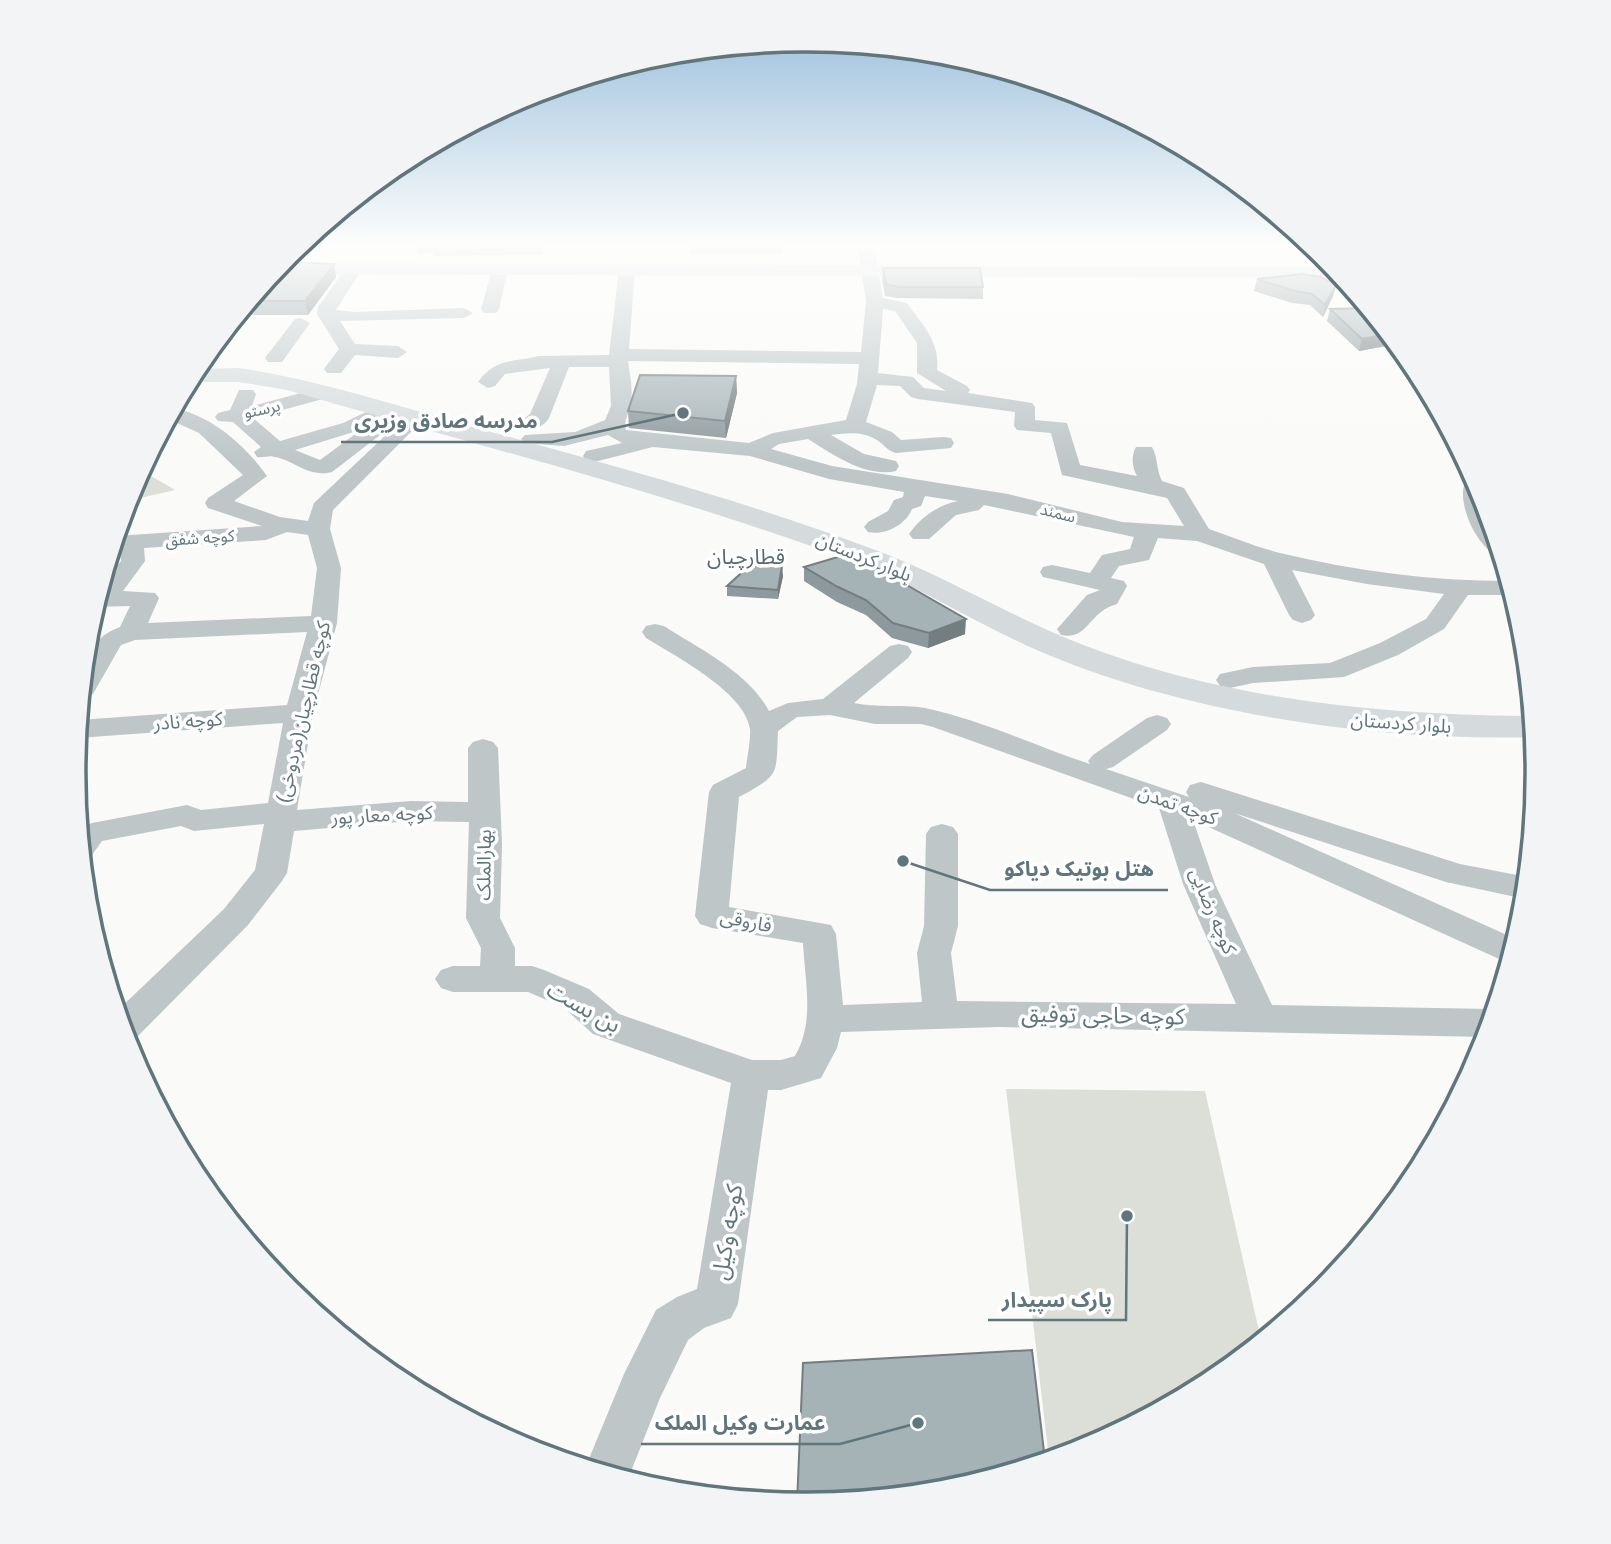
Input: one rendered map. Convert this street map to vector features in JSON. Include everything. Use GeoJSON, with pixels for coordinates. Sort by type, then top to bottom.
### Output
{"type":"FeatureCollection","features":[{"type":"Feature","properties":{"kind":"main road","name":"بلوار کردستان"},"geometry":{"type":"LineString","coordinates":[[211,366],[263,377],[329,381],[388,422],[649,486],[859,553],[906,573],[1031,636],[1077,654],[1193,691],[1335,718],[1415,726],[1523,727]]}},
{"type":"Feature","properties":{"kind":"main road","name":"بلوار کردستان"},"geometry":{"type":"LineString","coordinates":[[211,366],[529,432],[594,456],[884,542],[1070,629],[1181,669],[1311,696],[1414,706],[1522,709]]}},
{"type":"Feature","properties":{"kind":"street"},"geometry":{"type":"LineString","coordinates":[[329,381],[348,349],[330,319]]}},
{"type":"Feature","properties":{"kind":"street"},"geometry":{"type":"LineString","coordinates":[[562,361],[539,418],[529,432],[569,440],[604,430],[614,423],[621,405],[622,387],[618,358],[622,319]]}},
{"type":"Feature","properties":{"kind":"street"},"geometry":{"type":"LineString","coordinates":[[855,425],[861,413],[869,368],[873,319]]}},
{"type":"Feature","properties":{"kind":"street"},"geometry":{"type":"LineString","coordinates":[[910,319],[925,338],[930,353],[927,373],[976,399]]}},
{"type":"Feature","properties":{"kind":"street"},"geometry":{"type":"LineString","coordinates":[[275,358],[300,323]]}},
{"type":"Feature","properties":{"kind":"street"},"geometry":{"type":"LineString","coordinates":[[348,349],[398,352]]}},
{"type":"Feature","properties":{"kind":"street"},"geometry":{"type":"LineString","coordinates":[[488,383],[499,369],[538,365],[539,362],[618,358],[869,368],[906,381],[918,393],[1025,407],[1024,426],[1060,427],[1070,470],[1154,486],[1176,494],[1200,534]]}},
{"type":"Feature","properties":{"kind":"street","name":"پرستو"},"geometry":{"type":"LineString","coordinates":[[199,422],[242,404],[276,407],[329,381]]}},
{"type":"Feature","properties":{"kind":"street"},"geometry":{"type":"LineString","coordinates":[[242,404],[276,448],[301,463],[324,467],[388,422]]}},
{"type":"Feature","properties":{"kind":"street"},"geometry":{"type":"LineString","coordinates":[[180,416],[199,422],[242,459],[256,476],[216,503],[284,524],[318,529],[323,508],[388,422]]}},
{"type":"Feature","properties":{"kind":"street"},"geometry":{"type":"LineString","coordinates":[[242,459],[276,448],[388,422]]}},
{"type":"Feature","properties":{"kind":"street","name":"سمند"},"geometry":{"type":"LineString","coordinates":[[614,423],[615,432],[620,437],[752,450],[830,472],[916,488],[979,496],[1122,529],[1200,534],[1274,559],[1367,577],[1461,588],[1500,588]]}},
{"type":"Feature","properties":{"kind":"street"},"geometry":{"type":"LineString","coordinates":[[752,450],[773,439],[855,425],[885,436],[896,447],[943,443]]}},
{"type":"Feature","properties":{"kind":"street"},"geometry":{"type":"LineString","coordinates":[[812,433],[857,459],[900,468]]}},
{"type":"Feature","properties":{"kind":"street"},"geometry":{"type":"LineString","coordinates":[[594,456],[662,442]]}},
{"type":"Feature","properties":{"kind":"street"},"geometry":{"type":"LineString","coordinates":[[631,466],[631,459],[636,453],[662,442]]}},
{"type":"Feature","properties":{"kind":"street"},"geometry":{"type":"LineString","coordinates":[[1144,452],[1145,471],[1154,486]]}},
{"type":"Feature","properties":{"kind":"street"},"geometry":{"type":"LineString","coordinates":[[876,527],[898,515],[902,505],[913,501],[916,488]]}},
{"type":"Feature","properties":{"kind":"street"},"geometry":{"type":"LineString","coordinates":[[921,534],[948,510],[971,506],[979,496]]}},
{"type":"Feature","properties":{"kind":"street","name":"کوچه شفق"},"geometry":{"type":"LineString","coordinates":[[123,543],[266,533],[284,524]]}},
{"type":"Feature","properties":{"kind":"street","name":"کوچه قطارچیان(مردوخی)"},"geometry":{"type":"LineString","coordinates":[[130,1020],[236,916],[271,873],[299,713],[324,623],[329,568],[318,529]]}},
{"type":"Feature","properties":{"kind":"street"},"geometry":{"type":"LineString","coordinates":[[1070,629],[1096,600],[1108,599],[1106,584],[1111,560],[1140,555],[1148,532]]}},
{"type":"Feature","properties":{"kind":"street"},"geometry":{"type":"LineString","coordinates":[[111,588],[133,561],[123,545]]}},
{"type":"Feature","properties":{"kind":"street"},"geometry":{"type":"LineString","coordinates":[[1274,559],[1302,615]]}},
{"type":"Feature","properties":{"kind":"street"},"geometry":{"type":"LineString","coordinates":[[1052,572],[1106,584]]}},
{"type":"Feature","properties":{"kind":"street"},"geometry":{"type":"LineString","coordinates":[[1230,680],[1253,675],[1334,671],[1389,649],[1435,624],[1461,588]]}},
{"type":"Feature","properties":{"kind":"street"},"geometry":{"type":"LineString","coordinates":[[108,599],[146,598],[131,632]]}},
{"type":"Feature","properties":{"kind":"street"},"geometry":{"type":"LineString","coordinates":[[93,670],[111,640],[131,632],[324,623]]}},
{"type":"Feature","properties":{"kind":"street"},"geometry":{"type":"LineString","coordinates":[[655,632],[723,676],[750,701],[764,728],[788,711],[830,707],[851,693],[899,652]]}},
{"type":"Feature","properties":{"kind":"street","name":"کوچه تمدن"},"geometry":{"type":"LineString","coordinates":[[830,707],[875,716],[921,716],[942,721],[1216,817],[1502,948]]}},
{"type":"Feature","properties":{"kind":"street","name":"کوچه نادر"},"geometry":{"type":"LineString","coordinates":[[88,728],[299,713]]}},
{"type":"Feature","properties":{"kind":"street","name":"کوچه تمدن"},"geometry":{"type":"LineString","coordinates":[[1157,724],[1103,761],[1457,874],[1516,886]]}},
{"type":"Feature","properties":{"kind":"street","name":"فاروقی"},"geometry":{"type":"LineString","coordinates":[[764,728],[761,772],[724,792],[712,916],[820,934],[827,1020]]}},
{"type":"Feature","properties":{"kind":"street","name":"بهارالملک"},"geometry":{"type":"LineString","coordinates":[[483,748],[486,844],[483,918],[498,948],[497,979]]}},
{"type":"Feature","properties":{"kind":"street","name":"کوچه رضایی"},"geometry":{"type":"LineString","coordinates":[[1172,802],[1199,884],[1260,1018]]}},
{"type":"Feature","properties":{"kind":"street","name":"کوچه معار پور"},"geometry":{"type":"LineString","coordinates":[[90,837],[117,827],[187,815],[194,821],[411,811],[484,812]]}},
{"type":"Feature","properties":{"kind":"street"},"geometry":{"type":"LineString","coordinates":[[941,1015],[934,953],[941,926],[942,834]]}},
{"type":"Feature","properties":{"kind":"street","name":"بن بست"},"geometry":{"type":"LineString","coordinates":[[453,979],[532,979],[576,998],[606,1024],[751,1075]]}},
{"type":"Feature","properties":{"kind":"street","name":"کوچه حاجی توفیق"},"geometry":{"type":"LineString","coordinates":[[827,1020],[999,1013],[1479,1023]]}},
{"type":"Feature","properties":{"kind":"street"},"geometry":{"type":"LineString","coordinates":[[751,1075],[781,1075],[808,1069],[819,1048],[827,1020]]}},
{"type":"Feature","properties":{"kind":"street","name":"کوچه وکیل"},"geometry":{"type":"LineString","coordinates":[[610,1464],[640,1390],[672,1325],[692,1311],[716,1304],[751,1075]]}},
{"type":"Feature","properties":{"kind":"shaded area"},"geometry":{"type":"Polygon","coordinates":[[[150,476],[175,490],[141,498],[150,476]]]}},
{"type":"Feature","properties":{"kind":"shaded area"},"geometry":{"type":"Polygon","coordinates":[[[1006,1089],[1205,1091],[1259,1331],[1165,1395],[1081,1437],[1048,1449],[1006,1089]]]}},
{"type":"Feature","properties":{"kind":"building"},"geometry":{"type":"Polygon","coordinates":[[[1341,319],[1364,319],[1377,336],[1362,339],[1341,319]]]}},
{"type":"Feature","properties":{"kind":"building"},"geometry":{"type":"Polygon","coordinates":[[[640,375],[736,376],[725,421],[628,411],[640,375]]]}},
{"type":"Feature","properties":{"kind":"building"},"geometry":{"type":"Polygon","coordinates":[[[851,553],[966,619],[929,633],[893,623],[866,600],[804,567],[851,553]]]}},
{"type":"Feature","properties":{"kind":"building"},"geometry":{"type":"Polygon","coordinates":[[[749,566],[782,566],[778,590],[727,586],[749,566]]]}},
{"type":"Feature","properties":{"kind":"building"},"geometry":{"type":"Polygon","coordinates":[[[1032,1350],[1044,1450],[946,1478],[853,1490],[797,1492],[803,1363],[1032,1350]]]}},
{"type":"Feature","properties":{"kind":"place","name":"مدرسه صادق وزیری"},"geometry":{"type":"Point","coordinates":[683,413]}},
{"type":"Feature","properties":{"kind":"place","name":"هتل بوتیک دیاکو"},"geometry":{"type":"Point","coordinates":[903,861]}},
{"type":"Feature","properties":{"kind":"place","name":"پارک سپیدار"},"geometry":{"type":"Point","coordinates":[1127,1216]}},
{"type":"Feature","properties":{"kind":"place","name":"عمارت وکیل الملک"},"geometry":{"type":"Point","coordinates":[918,1423]}},
{"type":"Feature","properties":{"kind":"district","name":"قطارچیان"},"geometry":{"type":"Point","coordinates":[746,556]}}]}
